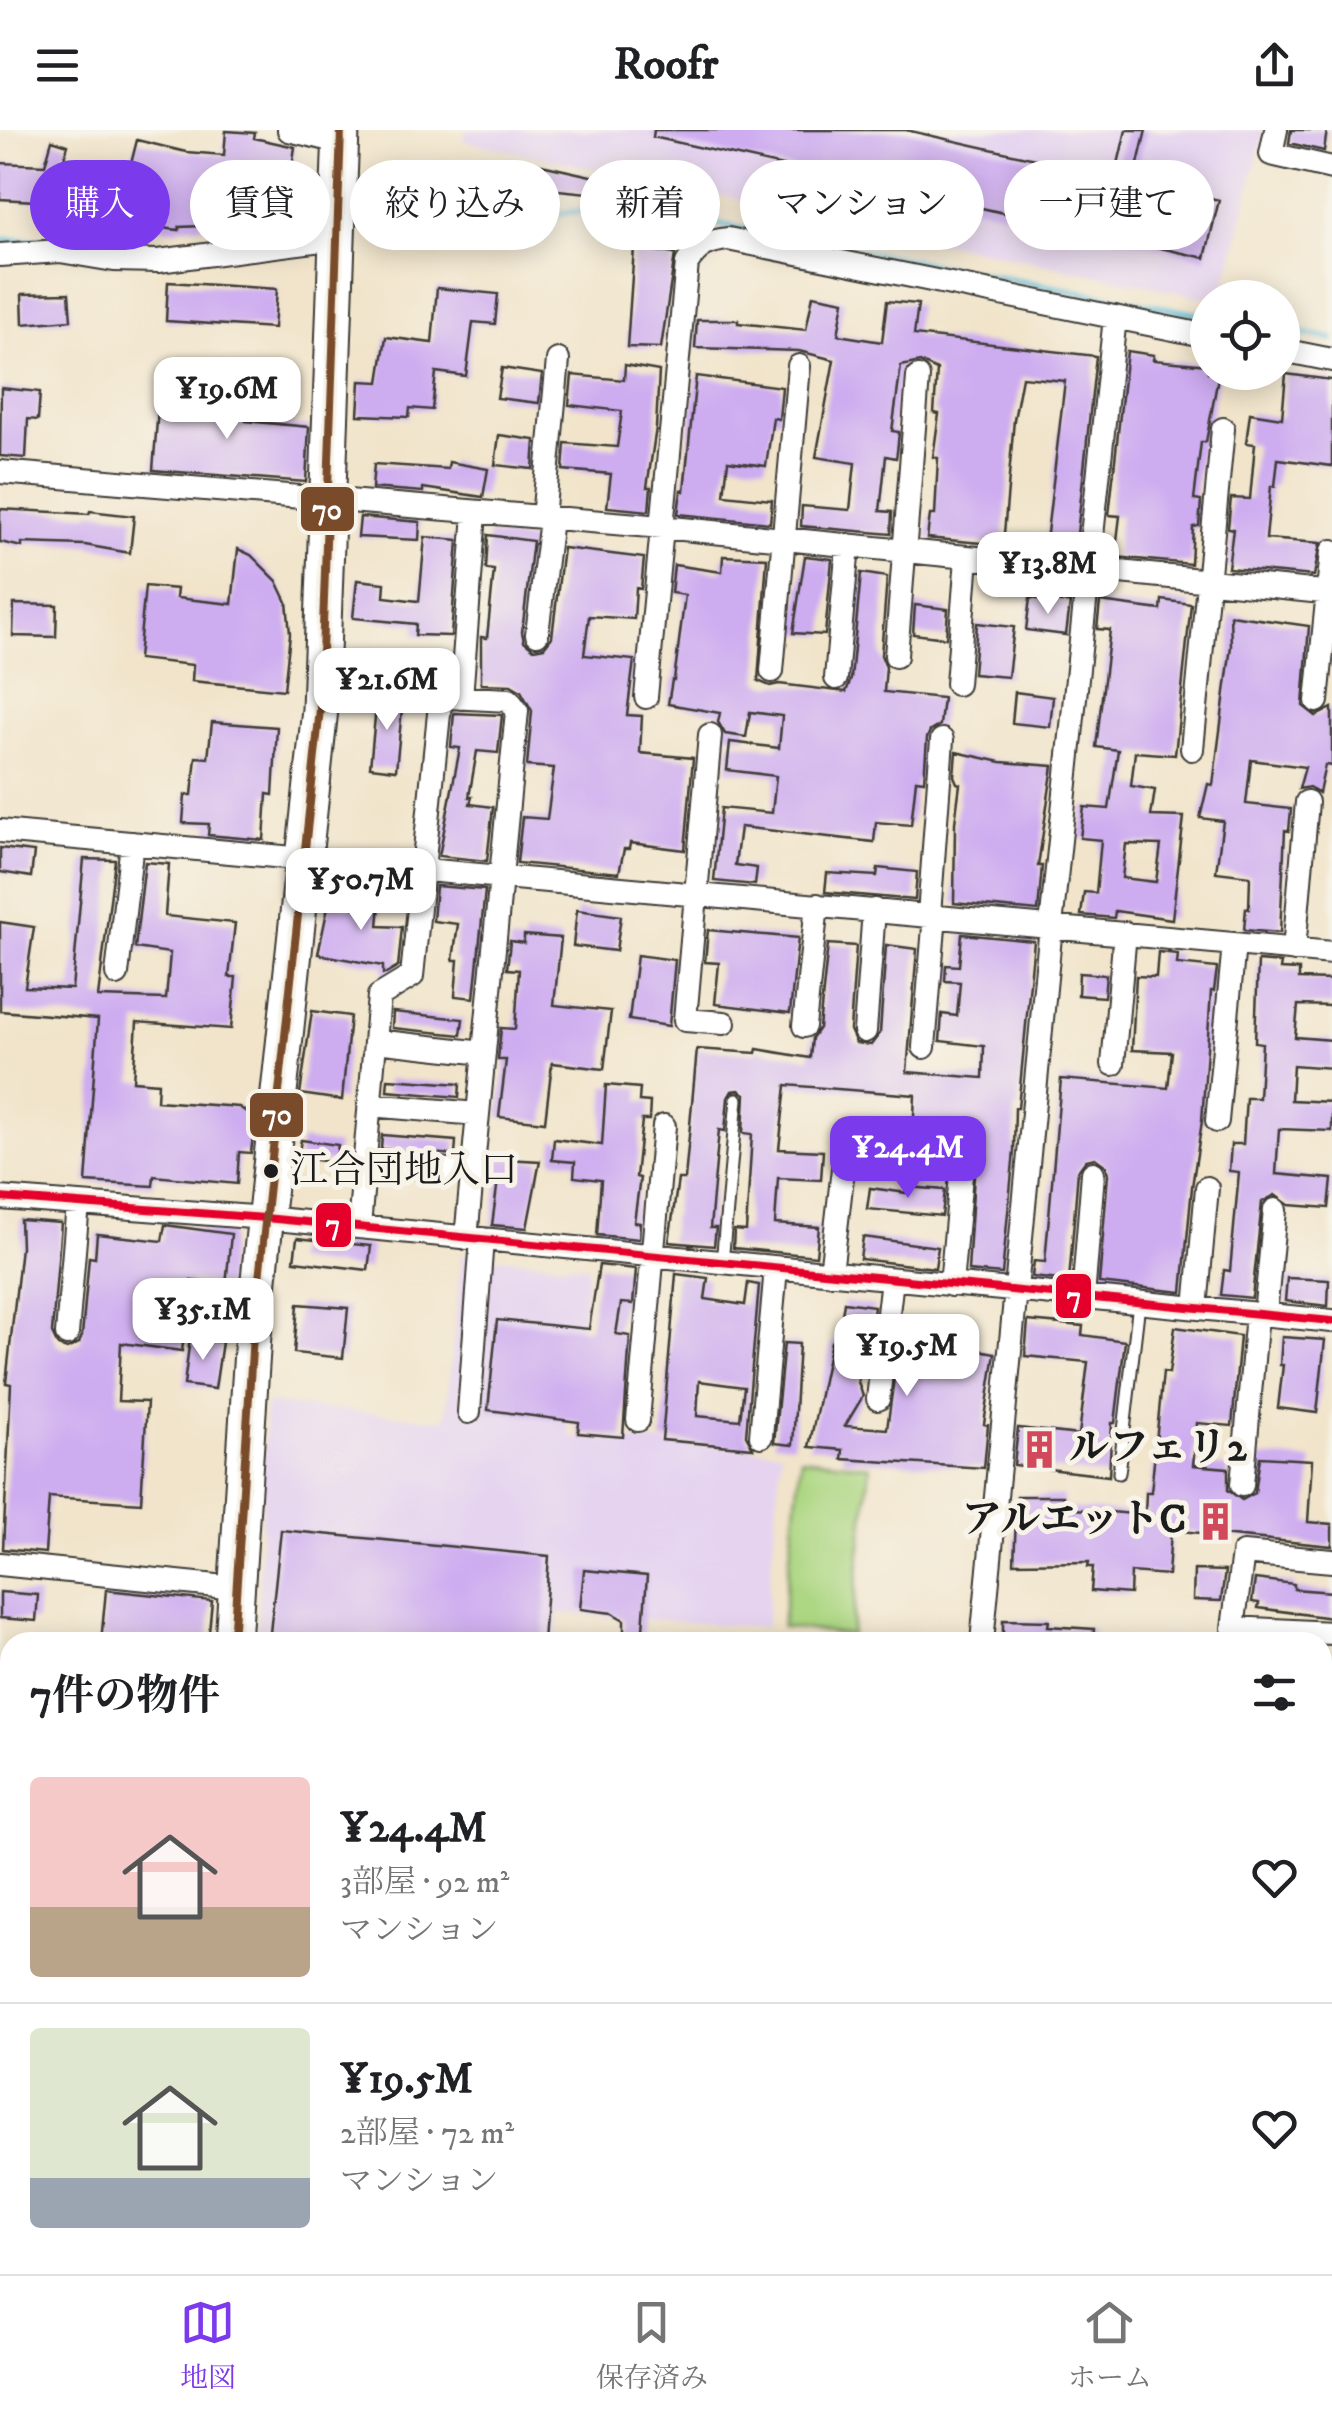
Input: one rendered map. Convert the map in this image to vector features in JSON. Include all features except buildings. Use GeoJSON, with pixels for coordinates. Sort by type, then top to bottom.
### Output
{"type":"FeatureCollection","features":[{"type":"Feature","properties":{"kind":"main road"},"geometry":{"type":"LineString","coordinates":[[234,1632],[265,1218],[306,862],[323,662],[340,136]]}},
{"type":"Feature","properties":{"kind":"street"},"geometry":{"type":"LineString","coordinates":[[289,130],[340,136]]}},
{"type":"Feature","properties":{"kind":"street"},"geometry":{"type":"LineString","coordinates":[[1276,130],[1270,154],[1332,168]]}},
{"type":"Feature","properties":{"kind":"street"},"geometry":{"type":"LineString","coordinates":[[0,254],[60,251],[114,260],[158,260],[336,238]]}},
{"type":"Feature","properties":{"kind":"street"},"geometry":{"type":"LineString","coordinates":[[646,697],[687,263],[696,249],[713,240],[728,239],[1190,333]]}},
{"type":"Feature","properties":{"kind":"street"},"geometry":{"type":"LineString","coordinates":[[983,1632],[1115,318]]}},
{"type":"Feature","properties":{"kind":"street"},"geometry":{"type":"LineString","coordinates":[[1300,354],[1332,360]]}},
{"type":"Feature","properties":{"kind":"street"},"geometry":{"type":"LineString","coordinates":[[537,634],[558,360]]}},
{"type":"Feature","properties":{"kind":"street"},"geometry":{"type":"LineString","coordinates":[[772,671],[799,366]]}},
{"type":"Feature","properties":{"kind":"street"},"geometry":{"type":"LineString","coordinates":[[896,656],[918,377]]}},
{"type":"Feature","properties":{"kind":"street"},"geometry":{"type":"LineString","coordinates":[[1192,749],[1223,429]]}},
{"type":"Feature","properties":{"kind":"street"},"geometry":{"type":"LineString","coordinates":[[0,472],[662,527],[1330,593]]}},
{"type":"Feature","properties":{"kind":"street"},"geometry":{"type":"LineString","coordinates":[[461,698],[474,513]]}},
{"type":"Feature","properties":{"kind":"street"},"geometry":{"type":"LineString","coordinates":[[836,678],[848,546]]}},
{"type":"Feature","properties":{"kind":"street"},"geometry":{"type":"LineString","coordinates":[[1318,701],[1332,551]]}},
{"type":"Feature","properties":{"kind":"street"},"geometry":{"type":"LineString","coordinates":[[957,684],[968,558]]}},
{"type":"Feature","properties":{"kind":"street"},"geometry":{"type":"LineString","coordinates":[[359,1227],[379,996],[412,976],[440,704],[449,697],[508,700],[516,711],[473,1172],[469,1412]]}},
{"type":"Feature","properties":{"kind":"street"},"geometry":{"type":"LineString","coordinates":[[710,734],[685,1020],[724,1024]]}},
{"type":"Feature","properties":{"kind":"street"},"geometry":{"type":"LineString","coordinates":[[924,1047],[942,740]]}},
{"type":"Feature","properties":{"kind":"street"},"geometry":{"type":"LineString","coordinates":[[1294,950],[1306,802]]}},
{"type":"Feature","properties":{"kind":"street"},"geometry":{"type":"LineString","coordinates":[[0,831],[1332,953]]}},
{"type":"Feature","properties":{"kind":"street"},"geometry":{"type":"LineString","coordinates":[[117,974],[132,844]]}},
{"type":"Feature","properties":{"kind":"street"},"geometry":{"type":"LineString","coordinates":[[804,1026],[817,905]]}},
{"type":"Feature","properties":{"kind":"street"},"geometry":{"type":"LineString","coordinates":[[865,1030],[874,910]]}},
{"type":"Feature","properties":{"kind":"street"},"geometry":{"type":"LineString","coordinates":[[1113,1064],[1125,933]]}},
{"type":"Feature","properties":{"kind":"street"},"geometry":{"type":"LineString","coordinates":[[1216,1122],[1234,944]]}},
{"type":"Feature","properties":{"kind":"street"},"geometry":{"type":"LineString","coordinates":[[375,1041],[484,1053]]}},
{"type":"Feature","properties":{"kind":"street"},"geometry":{"type":"LineString","coordinates":[[370,1104],[478,1114]]}},
{"type":"Feature","properties":{"kind":"street"},"geometry":{"type":"LineString","coordinates":[[638,1420],[664,1126]]}},
{"type":"Feature","properties":{"kind":"street"},"geometry":{"type":"LineString","coordinates":[[831,1273],[844,1160]]}},
{"type":"Feature","properties":{"kind":"street"},"geometry":{"type":"LineString","coordinates":[[364,1163],[473,1172]]}},
{"type":"Feature","properties":{"kind":"street"},"geometry":{"type":"LineString","coordinates":[[1082,1298],[1094,1174]]}},
{"type":"Feature","properties":{"kind":"street"},"geometry":{"type":"LineString","coordinates":[[951,1285],[962,1175]]}},
{"type":"Feature","properties":{"kind":"street"},"geometry":{"type":"LineString","coordinates":[[1196,1308],[1207,1188]]}},
{"type":"Feature","properties":{"kind":"street"},"geometry":{"type":"LineString","coordinates":[[0,1198],[265,1218],[1332,1321]]}},
{"type":"Feature","properties":{"kind":"street"},"geometry":{"type":"LineString","coordinates":[[67,1334],[78,1204]]}},
{"type":"Feature","properties":{"kind":"street"},"geometry":{"type":"LineString","coordinates":[[1242,1484],[1275,1210]]}},
{"type":"Feature","properties":{"kind":"street"},"geometry":{"type":"LineString","coordinates":[[762,1436],[776,1268]]}},
{"type":"Feature","properties":{"kind":"street"},"geometry":{"type":"LineString","coordinates":[[878,1399],[892,1279]]}},
{"type":"Feature","properties":{"kind":"street"},"geometry":{"type":"LineString","coordinates":[[1312,1632],[1233,1628],[1243,1553],[1332,1562]]}},
{"type":"Feature","properties":{"kind":"street"},"geometry":{"type":"LineString","coordinates":[[0,1564],[236,1588]]}},
{"type":"Feature","properties":{"kind":"lane"},"geometry":{"type":"LineString","coordinates":[[722,1263],[736,1099]]}},
{"type":"Feature","properties":{"kind":"lane"},"geometry":{"type":"LineString","coordinates":[[1120,1473],[1139,1303]]}},
{"type":"Feature","properties":{"kind":"shaded area"},"geometry":{"type":"Polygon","coordinates":[[[466,130],[1264,130],[1226,280],[1190,280],[1190,294],[980,250],[984,250],[984,160],[740,160],[740,199],[720,195],[720,160],[580,160],[580,166],[463,141],[466,130]]]}},
{"type":"Feature","properties":{"kind":"shaded area"},"geometry":{"type":"Polygon","coordinates":[[[462,1254],[588,1266],[568,1436],[781,1451],[766,1628],[559,1613],[557,1632],[257,1632],[266,1403],[445,1420],[462,1254]]]}},
{"type":"Feature","properties":{"kind":"green space"},"geometry":{"type":"Polygon","coordinates":[[[801,1458],[870,1466],[851,1632],[782,1627],[801,1458]]]}},
{"type":"Feature","properties":{"kind":"waterway"},"geometry":{"type":"LineString","coordinates":[[560,213],[647,211],[1190,313]]}},
{"type":"Feature","properties":{"kind":"waterway"},"geometry":{"type":"LineString","coordinates":[[0,240],[190,243]]}},
{"type":"Feature","properties":{"kind":"waterway"},"geometry":{"type":"LineString","coordinates":[[1300,333],[1332,339]]}},
{"type":"Feature","properties":{"kind":"transit line","name":"70"},"geometry":{"type":"LineString","coordinates":[[234,1632],[253,1335],[320,709],[341,130]]}},
{"type":"Feature","properties":{"kind":"transit line","name":"7"},"geometry":{"type":"LineString","coordinates":[[0,1198],[265,1218],[1332,1321]]}},
{"type":"Feature","properties":{"kind":"place","name":"江合団地入口"},"geometry":{"type":"Point","coordinates":[271,1171]}},
{"type":"Feature","properties":{"kind":"place","name":"ルフェリ2"},"geometry":{"type":"Point","coordinates":[1039,1449]}},
{"type":"Feature","properties":{"kind":"place","name":"アルエットC"},"geometry":{"type":"Point","coordinates":[1216,1521]}}]}
